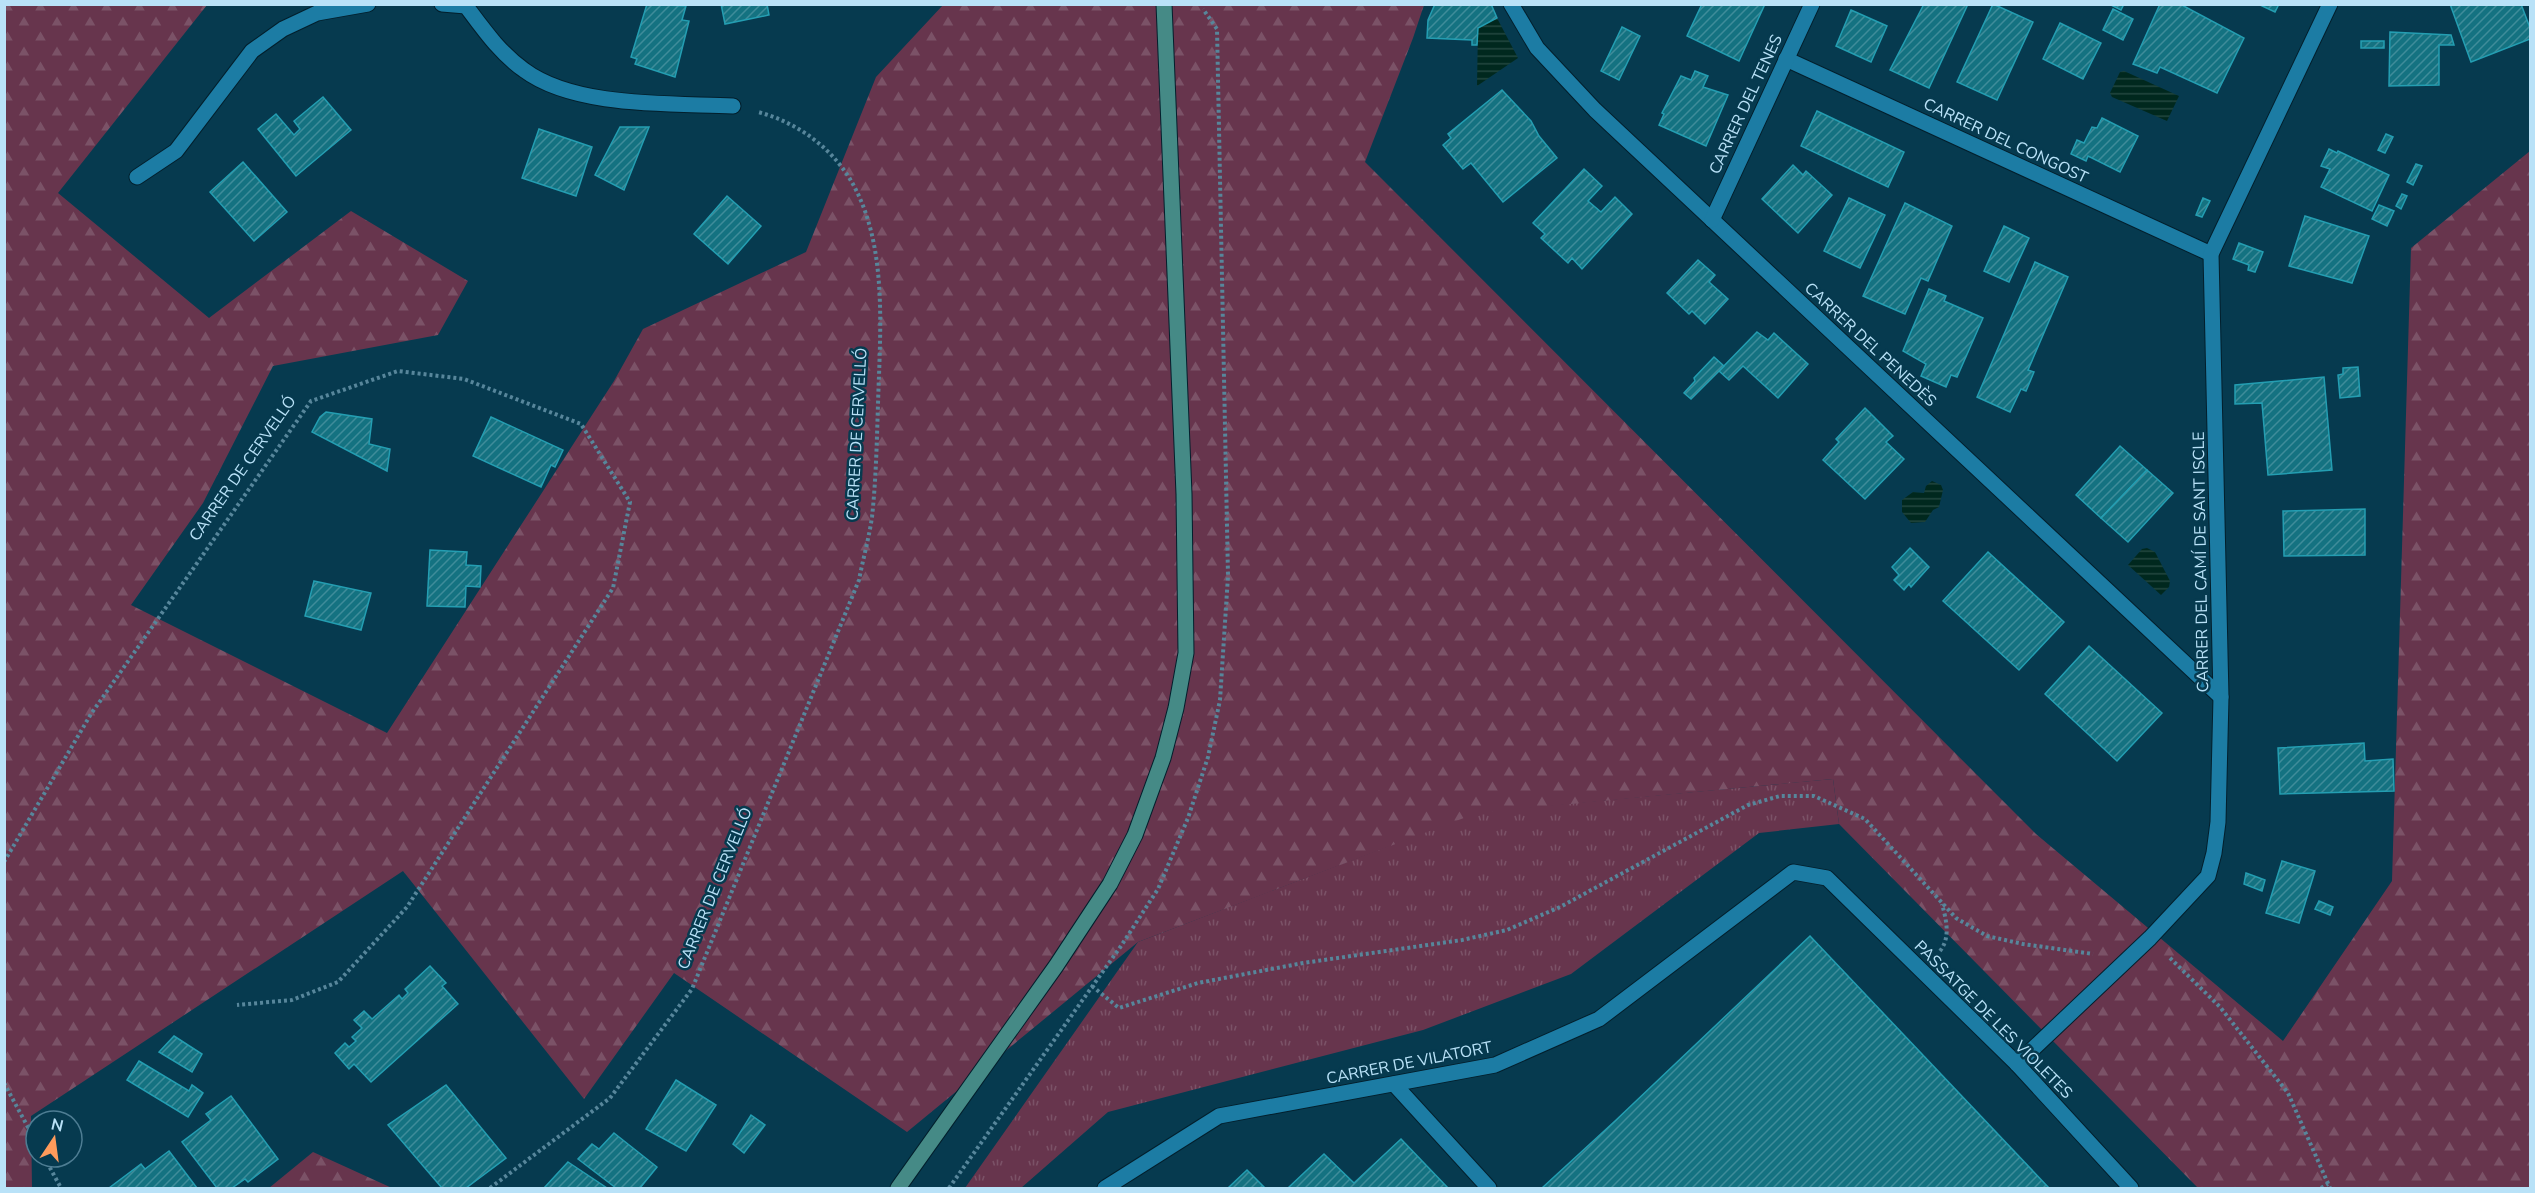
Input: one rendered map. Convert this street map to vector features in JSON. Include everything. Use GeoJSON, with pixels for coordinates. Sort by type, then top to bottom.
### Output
{"type":"FeatureCollection","features":[{"type":"Feature","properties":{"kind":"main road"},"geometry":{"type":"LineString","coordinates":[[898,1188],[1056,966],[1110,884],[1135,835],[1163,758],[1176,708],[1186,653],[1184,494],[1164,4]]}},
{"type":"Feature","properties":{"kind":"street"},"geometry":{"type":"LineString","coordinates":[[137,177],[176,151],[252,51],[283,29],[317,13],[368,4]]}},
{"type":"Feature","properties":{"kind":"street"},"geometry":{"type":"LineString","coordinates":[[442,4],[466,5],[499,49],[525,72],[551,86],[584,96],[733,106]]}},
{"type":"Feature","properties":{"kind":"street","name":"CARRER DEL PENEDÈS"},"geometry":{"type":"LineString","coordinates":[[1511,4],[1537,48],[1580,94],[2222,697]]}},
{"type":"Feature","properties":{"kind":"street","name":"CARRER DEL TENES"},"geometry":{"type":"LineString","coordinates":[[1712,219],[1812,4]]}},
{"type":"Feature","properties":{"kind":"street","name":"CARRER DEL CAMÍ DE SANT ISCLE"},"geometry":{"type":"LineString","coordinates":[[2017,1064],[2150,938],[2208,876],[2218,822],[2222,697],[2211,254],[2330,4]]}},
{"type":"Feature","properties":{"kind":"street","name":"CARRER DEL CONGOST"},"geometry":{"type":"LineString","coordinates":[[1786,59],[2211,254]]}},
{"type":"Feature","properties":{"kind":"street","name":"CARRER DE VILATORT"},"geometry":{"type":"LineString","coordinates":[[1105,1188],[1219,1116],[1495,1065],[1599,1019],[1793,872],[1827,878]]}},
{"type":"Feature","properties":{"kind":"street","name":"PASSATGE DE LES VIOLETES"},"geometry":{"type":"LineString","coordinates":[[1827,878],[2017,1064],[2131,1188]]}},
{"type":"Feature","properties":{"kind":"street"},"geometry":{"type":"LineString","coordinates":[[1394,1084],[1489,1188]]}},
{"type":"Feature","properties":{"kind":"path","name":"CARRER DE CERVELLÓ"},"geometry":{"type":"LineString","coordinates":[[490,1188],[610,1098],[692,989],[859,580],[872,518],[878,422],[880,319],[875,248],[857,192],[832,154],[801,129],[768,114],[733,106]]}},
{"type":"Feature","properties":{"kind":"path","name":"CARRER DE CERVELLÓ"},"geometry":{"type":"LineString","coordinates":[[4,861],[91,714],[311,401],[398,371],[464,379],[581,424],[630,502],[613,588],[399,915],[338,982],[292,999],[237,1005]]}},
{"type":"Feature","properties":{"kind":"path"},"geometry":{"type":"LineString","coordinates":[[1092,987],[1119,1008],[1198,983],[1303,963],[1462,940],[1507,930],[1560,907],[1748,805],[1780,796],[1814,796],[1864,819],[1956,918],[1987,936],[2034,946],[2128,958]]}},
{"type":"Feature","properties":{"kind":"path"},"geometry":{"type":"LineString","coordinates":[[1921,970],[1944,946],[1947,926],[1942,903]]}},
{"type":"Feature","properties":{"kind":"path"},"geometry":{"type":"LineString","coordinates":[[2150,938],[2220,1008],[2288,1093],[2329,1186],[2321,1188]]}},
{"type":"Feature","properties":{"kind":"path"},"geometry":{"type":"LineString","coordinates":[[4,1083],[24,1120]]}},
{"type":"Feature","properties":{"kind":"path"},"geometry":{"type":"LineString","coordinates":[[51,1169],[61,1188]]}},
{"type":"Feature","properties":{"kind":"green space"},"geometry":{"type":"Polygon","coordinates":[[[5,5],[207,5],[58,193],[209,318],[351,211],[468,281],[438,335],[273,366],[203,503],[131,605],[387,733],[614,381],[643,329],[806,252],[876,77],[943,5],[1424,5],[1365,162],[2036,834],[2283,1041],[2392,881],[2411,248],[2530,151],[2530,1188],[2198,1188],[1839,824],[1833,779],[1477,813],[1138,942],[907,1132],[674,973],[584,1099],[403,871],[42,1109],[24,1109],[24,1169],[32,1169],[32,1188],[5,1188],[5,5]]]}},
{"type":"Feature","properties":{"kind":"green space"},"geometry":{"type":"Polygon","coordinates":[[[1833,779],[1839,824],[1759,833],[1571,974],[1423,1030],[1108,1112],[1021,1188],[965,1188],[1138,942],[1477,812],[1833,779]]]}},
{"type":"Feature","properties":{"kind":"green space"},"geometry":{"type":"Polygon","coordinates":[[[313,1152],[392,1188],[269,1188],[313,1152]]]}},
{"type":"Feature","properties":{"kind":"shaded area"},"geometry":{"type":"Polygon","coordinates":[[[1497,18],[1518,58],[1477,86],[1478,28],[1497,18]]]}},
{"type":"Feature","properties":{"kind":"shaded area"},"geometry":{"type":"Polygon","coordinates":[[[2124,71],[2179,96],[2167,121],[2112,97],[2110,93],[2120,72],[2124,71]]]}},
{"type":"Feature","properties":{"kind":"shaded area"},"geometry":{"type":"Polygon","coordinates":[[[1932,481],[1941,485],[1943,490],[1939,507],[1933,510],[1925,522],[1911,523],[1902,512],[1902,500],[1913,492],[1924,493],[1926,486],[1932,481]]]}},
{"type":"Feature","properties":{"kind":"shaded area"},"geometry":{"type":"Polygon","coordinates":[[[2147,548],[2155,552],[2170,581],[2169,587],[2161,595],[2128,565],[2142,549],[2147,548]]]}},
{"type":"Feature","properties":{"kind":"building"},"geometry":{"type":"Polygon","coordinates":[[[647,4],[686,6],[682,20],[689,21],[675,77],[635,64],[637,59],[631,57],[647,4]]]}},
{"type":"Feature","properties":{"kind":"building"},"geometry":{"type":"Polygon","coordinates":[[[721,4],[767,4],[769,15],[725,24],[721,4]]]}},
{"type":"Feature","properties":{"kind":"building"},"geometry":{"type":"Polygon","coordinates":[[[1435,4],[1491,4],[1497,18],[1478,28],[1477,45],[1472,45],[1472,40],[1427,38],[1428,20],[1435,4]]]}},
{"type":"Feature","properties":{"kind":"building"},"geometry":{"type":"Polygon","coordinates":[[[1702,4],[1765,4],[1739,61],[1687,36],[1702,4]]]}},
{"type":"Feature","properties":{"kind":"building"},"geometry":{"type":"Polygon","coordinates":[[[1924,4],[1968,4],[1929,88],[1890,70],[1924,4]]]}},
{"type":"Feature","properties":{"kind":"building"},"geometry":{"type":"Polygon","coordinates":[[[1993,4],[2033,22],[1997,100],[1957,82],[1993,4]]]}},
{"type":"Feature","properties":{"kind":"building"},"geometry":{"type":"Polygon","coordinates":[[[2109,4],[2124,4],[2121,10],[2109,4]]]}},
{"type":"Feature","properties":{"kind":"building"},"geometry":{"type":"Polygon","coordinates":[[[2160,4],[2180,4],[2244,38],[2217,93],[2160,67],[2157,73],[2133,64],[2160,4]]]}},
{"type":"Feature","properties":{"kind":"building"},"geometry":{"type":"Polygon","coordinates":[[[2258,4],[2279,4],[2275,12],[2258,4]]]}},
{"type":"Feature","properties":{"kind":"building"},"geometry":{"type":"Polygon","coordinates":[[[2450,4],[2521,4],[2530,28],[2530,39],[2471,62],[2450,4]]]}},
{"type":"Feature","properties":{"kind":"building"},"geometry":{"type":"Polygon","coordinates":[[[2113,9],[2133,19],[2123,40],[2103,30],[2113,9]]]}},
{"type":"Feature","properties":{"kind":"building"},"geometry":{"type":"Polygon","coordinates":[[[1851,10],[1887,26],[1871,62],[1836,46],[1851,10]]]}},
{"type":"Feature","properties":{"kind":"building"},"geometry":{"type":"Polygon","coordinates":[[[2060,23],[2101,43],[2083,79],[2043,59],[2060,23]]]}},
{"type":"Feature","properties":{"kind":"building"},"geometry":{"type":"Polygon","coordinates":[[[1622,27],[1640,36],[1619,80],[1601,71],[1622,27]]]}},
{"type":"Feature","properties":{"kind":"building"},"geometry":{"type":"Polygon","coordinates":[[[2390,32],[2451,35],[2454,45],[2439,45],[2439,85],[2389,86],[2390,32]]]}},
{"type":"Feature","properties":{"kind":"building"},"geometry":{"type":"Polygon","coordinates":[[[2361,41],[2384,41],[2384,48],[2361,48],[2361,41]]]}},
{"type":"Feature","properties":{"kind":"building"},"geometry":{"type":"Polygon","coordinates":[[[1695,71],[1708,76],[1703,87],[1728,95],[1706,146],[1659,125],[1664,114],[1662,113],[1681,76],[1691,80],[1695,71]]]}},
{"type":"Feature","properties":{"kind":"building"},"geometry":{"type":"Polygon","coordinates":[[[1502,90],[1531,121],[1539,136],[1557,158],[1503,202],[1471,163],[1463,169],[1443,145],[1451,138],[1448,134],[1502,90]]]}},
{"type":"Feature","properties":{"kind":"building"},"geometry":{"type":"Polygon","coordinates":[[[323,97],[351,130],[296,176],[258,129],[276,114],[294,135],[300,129],[294,121],[323,97]]]}},
{"type":"Feature","properties":{"kind":"building"},"geometry":{"type":"Polygon","coordinates":[[[1817,111],[1904,152],[1888,187],[1801,146],[1817,111]]]}},
{"type":"Feature","properties":{"kind":"building"},"geometry":{"type":"Polygon","coordinates":[[[2102,118],[2138,136],[2120,172],[2088,156],[2086,161],[2071,154],[2077,140],[2084,143],[2092,127],[2097,128],[2102,118]]]}},
{"type":"Feature","properties":{"kind":"building"},"geometry":{"type":"Polygon","coordinates":[[[620,127],[649,127],[624,190],[595,175],[620,127]]]}},
{"type":"Feature","properties":{"kind":"building"},"geometry":{"type":"Polygon","coordinates":[[[539,129],[592,147],[576,196],[522,178],[539,129]]]}},
{"type":"Feature","properties":{"kind":"building"},"geometry":{"type":"Polygon","coordinates":[[[2386,134],[2393,137],[2385,153],[2378,150],[2386,134]]]}},
{"type":"Feature","properties":{"kind":"building"},"geometry":{"type":"Polygon","coordinates":[[[2329,149],[2389,175],[2372,211],[2321,187],[2330,169],[2321,166],[2329,149]]]}},
{"type":"Feature","properties":{"kind":"building"},"geometry":{"type":"Polygon","coordinates":[[[243,162],[287,212],[254,241],[210,192],[243,162]]]}},
{"type":"Feature","properties":{"kind":"building"},"geometry":{"type":"Polygon","coordinates":[[[2416,164],[2422,166],[2413,185],[2407,182],[2416,164]]]}},
{"type":"Feature","properties":{"kind":"building"},"geometry":{"type":"Polygon","coordinates":[[[1793,165],[1803,175],[1806,171],[1832,195],[1798,233],[1762,199],[1793,165]]]}},
{"type":"Feature","properties":{"kind":"building"},"geometry":{"type":"Polygon","coordinates":[[[1584,169],[1602,186],[1588,201],[1601,212],[1615,197],[1632,214],[1582,269],[1572,258],[1568,263],[1541,238],[1545,234],[1533,223],[1584,169]]]}},
{"type":"Feature","properties":{"kind":"building"},"geometry":{"type":"Polygon","coordinates":[[[2402,194],[2407,196],[2401,209],[2396,206],[2402,194]]]}},
{"type":"Feature","properties":{"kind":"building"},"geometry":{"type":"Polygon","coordinates":[[[727,196],[761,226],[728,264],[694,234],[727,196]]]}},
{"type":"Feature","properties":{"kind":"building"},"geometry":{"type":"Polygon","coordinates":[[[1849,198],[1885,215],[1860,268],[1824,251],[1849,198]]]}},
{"type":"Feature","properties":{"kind":"building"},"geometry":{"type":"Polygon","coordinates":[[[2203,198],[2210,201],[2202,217],[2196,215],[2203,198]]]}},
{"type":"Feature","properties":{"kind":"building"},"geometry":{"type":"Polygon","coordinates":[[[1905,203],[1952,226],[1928,281],[1921,278],[1905,314],[1863,296],[1905,203]]]}},
{"type":"Feature","properties":{"kind":"building"},"geometry":{"type":"Polygon","coordinates":[[[2379,205],[2394,211],[2387,226],[2372,219],[2379,205]]]}},
{"type":"Feature","properties":{"kind":"building"},"geometry":{"type":"Polygon","coordinates":[[[2305,216],[2369,236],[2352,283],[2289,266],[2305,216]]]}},
{"type":"Feature","properties":{"kind":"building"},"geometry":{"type":"Polygon","coordinates":[[[2004,226],[2029,238],[2009,282],[1984,271],[2004,226]]]}},
{"type":"Feature","properties":{"kind":"building"},"geometry":{"type":"Polygon","coordinates":[[[2239,243],[2263,252],[2255,272],[2248,270],[2249,265],[2233,259],[2239,243]]]}},
{"type":"Feature","properties":{"kind":"building"},"geometry":{"type":"Polygon","coordinates":[[[1698,260],[1715,275],[1709,282],[1728,299],[1705,324],[1692,311],[1689,314],[1667,293],[1698,260]]]}},
{"type":"Feature","properties":{"kind":"building"},"geometry":{"type":"Polygon","coordinates":[[[2035,262],[2068,277],[2028,370],[2034,372],[2026,391],[2021,389],[2010,412],[1977,397],[2035,262]]]}},
{"type":"Feature","properties":{"kind":"building"},"geometry":{"type":"Polygon","coordinates":[[[1929,289],[1946,296],[1944,301],[1983,318],[1957,377],[1951,375],[1946,387],[1921,376],[1926,364],[1903,351],[1929,289]]]}},
{"type":"Feature","properties":{"kind":"building"},"geometry":{"type":"Polygon","coordinates":[[[1757,332],[1768,340],[1774,333],[1808,364],[1778,398],[1743,366],[1729,380],[1719,371],[1757,332]]]}},
{"type":"Feature","properties":{"kind":"building"},"geometry":{"type":"Polygon","coordinates":[[[1714,357],[1724,366],[1691,399],[1684,393],[1695,381],[1694,378],[1714,357]]]}},
{"type":"Feature","properties":{"kind":"building"},"geometry":{"type":"Polygon","coordinates":[[[2358,367],[2360,396],[2340,398],[2338,375],[2343,374],[2343,368],[2358,367]]]}},
{"type":"Feature","properties":{"kind":"building"},"geometry":{"type":"Polygon","coordinates":[[[2324,377],[2332,470],[2268,475],[2262,403],[2235,404],[2235,385],[2324,377]]]}},
{"type":"Feature","properties":{"kind":"building"},"geometry":{"type":"Polygon","coordinates":[[[1865,408],[1893,436],[1886,442],[1904,459],[1865,499],[1823,460],[1839,442],[1836,439],[1865,408]]]}},
{"type":"Feature","properties":{"kind":"building"},"geometry":{"type":"Polygon","coordinates":[[[326,412],[372,419],[369,444],[390,449],[387,471],[312,432],[320,417],[326,412]]]}},
{"type":"Feature","properties":{"kind":"building"},"geometry":{"type":"Polygon","coordinates":[[[491,417],[563,450],[555,467],[551,465],[541,487],[473,456],[491,417]]]}},
{"type":"Feature","properties":{"kind":"building"},"geometry":{"type":"Polygon","coordinates":[[[2120,446],[2147,470],[2101,518],[2076,495],[2120,446]]]}},
{"type":"Feature","properties":{"kind":"building"},"geometry":{"type":"Polygon","coordinates":[[[2147,470],[2173,493],[2128,542],[2101,518],[2147,470]]]}},
{"type":"Feature","properties":{"kind":"building"},"geometry":{"type":"Polygon","coordinates":[[[2365,509],[2365,555],[2284,556],[2283,511],[2365,509]]]}},
{"type":"Feature","properties":{"kind":"building"},"geometry":{"type":"Polygon","coordinates":[[[1910,548],[1929,567],[1911,587],[1909,584],[1904,590],[1894,580],[1899,575],[1892,567],[1910,548]]]}},
{"type":"Feature","properties":{"kind":"building"},"geometry":{"type":"Polygon","coordinates":[[[430,550],[467,552],[466,565],[481,566],[480,587],[466,586],[465,607],[427,606],[430,550]]]}},
{"type":"Feature","properties":{"kind":"building"},"geometry":{"type":"Polygon","coordinates":[[[1988,552],[2064,622],[2019,670],[1943,601],[1988,552]]]}},
{"type":"Feature","properties":{"kind":"building"},"geometry":{"type":"Polygon","coordinates":[[[314,581],[371,593],[361,630],[305,616],[314,581]]]}},
{"type":"Feature","properties":{"kind":"building"},"geometry":{"type":"Polygon","coordinates":[[[2089,646],[2162,713],[2117,761],[2045,694],[2089,646]]]}},
{"type":"Feature","properties":{"kind":"building"},"geometry":{"type":"Polygon","coordinates":[[[2364,743],[2365,761],[2393,759],[2394,791],[2280,794],[2278,748],[2364,743]]]}},
{"type":"Feature","properties":{"kind":"building"},"geometry":{"type":"Polygon","coordinates":[[[2282,861],[2315,871],[2299,923],[2266,913],[2282,861]]]}},
{"type":"Feature","properties":{"kind":"building"},"geometry":{"type":"Polygon","coordinates":[[[2246,873],[2265,880],[2262,891],[2244,884],[2246,873]]]}},
{"type":"Feature","properties":{"kind":"building"},"geometry":{"type":"Polygon","coordinates":[[[2319,901],[2333,907],[2330,915],[2315,909],[2319,901]]]}},
{"type":"Feature","properties":{"kind":"building"},"geometry":{"type":"Polygon","coordinates":[[[1810,936],[2049,1188],[1542,1188],[1615,1121],[1810,936]]]}},
{"type":"Feature","properties":{"kind":"building"},"geometry":{"type":"Polygon","coordinates":[[[430,966],[446,983],[442,986],[458,1004],[371,1082],[354,1064],[349,1069],[335,1053],[345,1043],[349,1047],[356,1041],[352,1037],[362,1028],[354,1020],[364,1011],[372,1019],[399,995],[402,999],[408,993],[405,989],[430,966]]]}},
{"type":"Feature","properties":{"kind":"building"},"geometry":{"type":"Polygon","coordinates":[[[174,1036],[202,1054],[192,1072],[159,1052],[174,1036]]]}},
{"type":"Feature","properties":{"kind":"building"},"geometry":{"type":"Polygon","coordinates":[[[139,1061],[189,1091],[192,1085],[203,1093],[188,1117],[127,1080],[139,1061]]]}},
{"type":"Feature","properties":{"kind":"building"},"geometry":{"type":"Polygon","coordinates":[[[676,1080],[716,1105],[686,1151],[646,1129],[676,1080]]]}},
{"type":"Feature","properties":{"kind":"building"},"geometry":{"type":"Polygon","coordinates":[[[446,1085],[506,1158],[466,1188],[442,1188],[388,1125],[446,1085]]]}},
{"type":"Feature","properties":{"kind":"building"},"geometry":{"type":"Polygon","coordinates":[[[231,1096],[278,1159],[248,1182],[245,1179],[232,1188],[217,1188],[182,1142],[211,1120],[206,1114],[231,1096]]]}},
{"type":"Feature","properties":{"kind":"building"},"geometry":{"type":"Polygon","coordinates":[[[751,1115],[765,1125],[744,1153],[733,1144],[751,1115]]]}},
{"type":"Feature","properties":{"kind":"building"},"geometry":{"type":"Polygon","coordinates":[[[614,1133],[657,1167],[640,1188],[616,1188],[578,1159],[592,1144],[599,1149],[614,1133]]]}},
{"type":"Feature","properties":{"kind":"building"},"geometry":{"type":"Polygon","coordinates":[[[1401,1139],[1448,1188],[1288,1188],[1324,1154],[1354,1183],[1401,1139]]]}},
{"type":"Feature","properties":{"kind":"building"},"geometry":{"type":"Polygon","coordinates":[[[169,1151],[197,1188],[109,1188],[141,1164],[145,1169],[169,1151]]]}},
{"type":"Feature","properties":{"kind":"building"},"geometry":{"type":"Polygon","coordinates":[[[568,1162],[607,1188],[544,1188],[568,1162]]]}},
{"type":"Feature","properties":{"kind":"building"},"geometry":{"type":"Polygon","coordinates":[[[1247,1170],[1265,1188],[1228,1188],[1247,1170]]]}}]}
